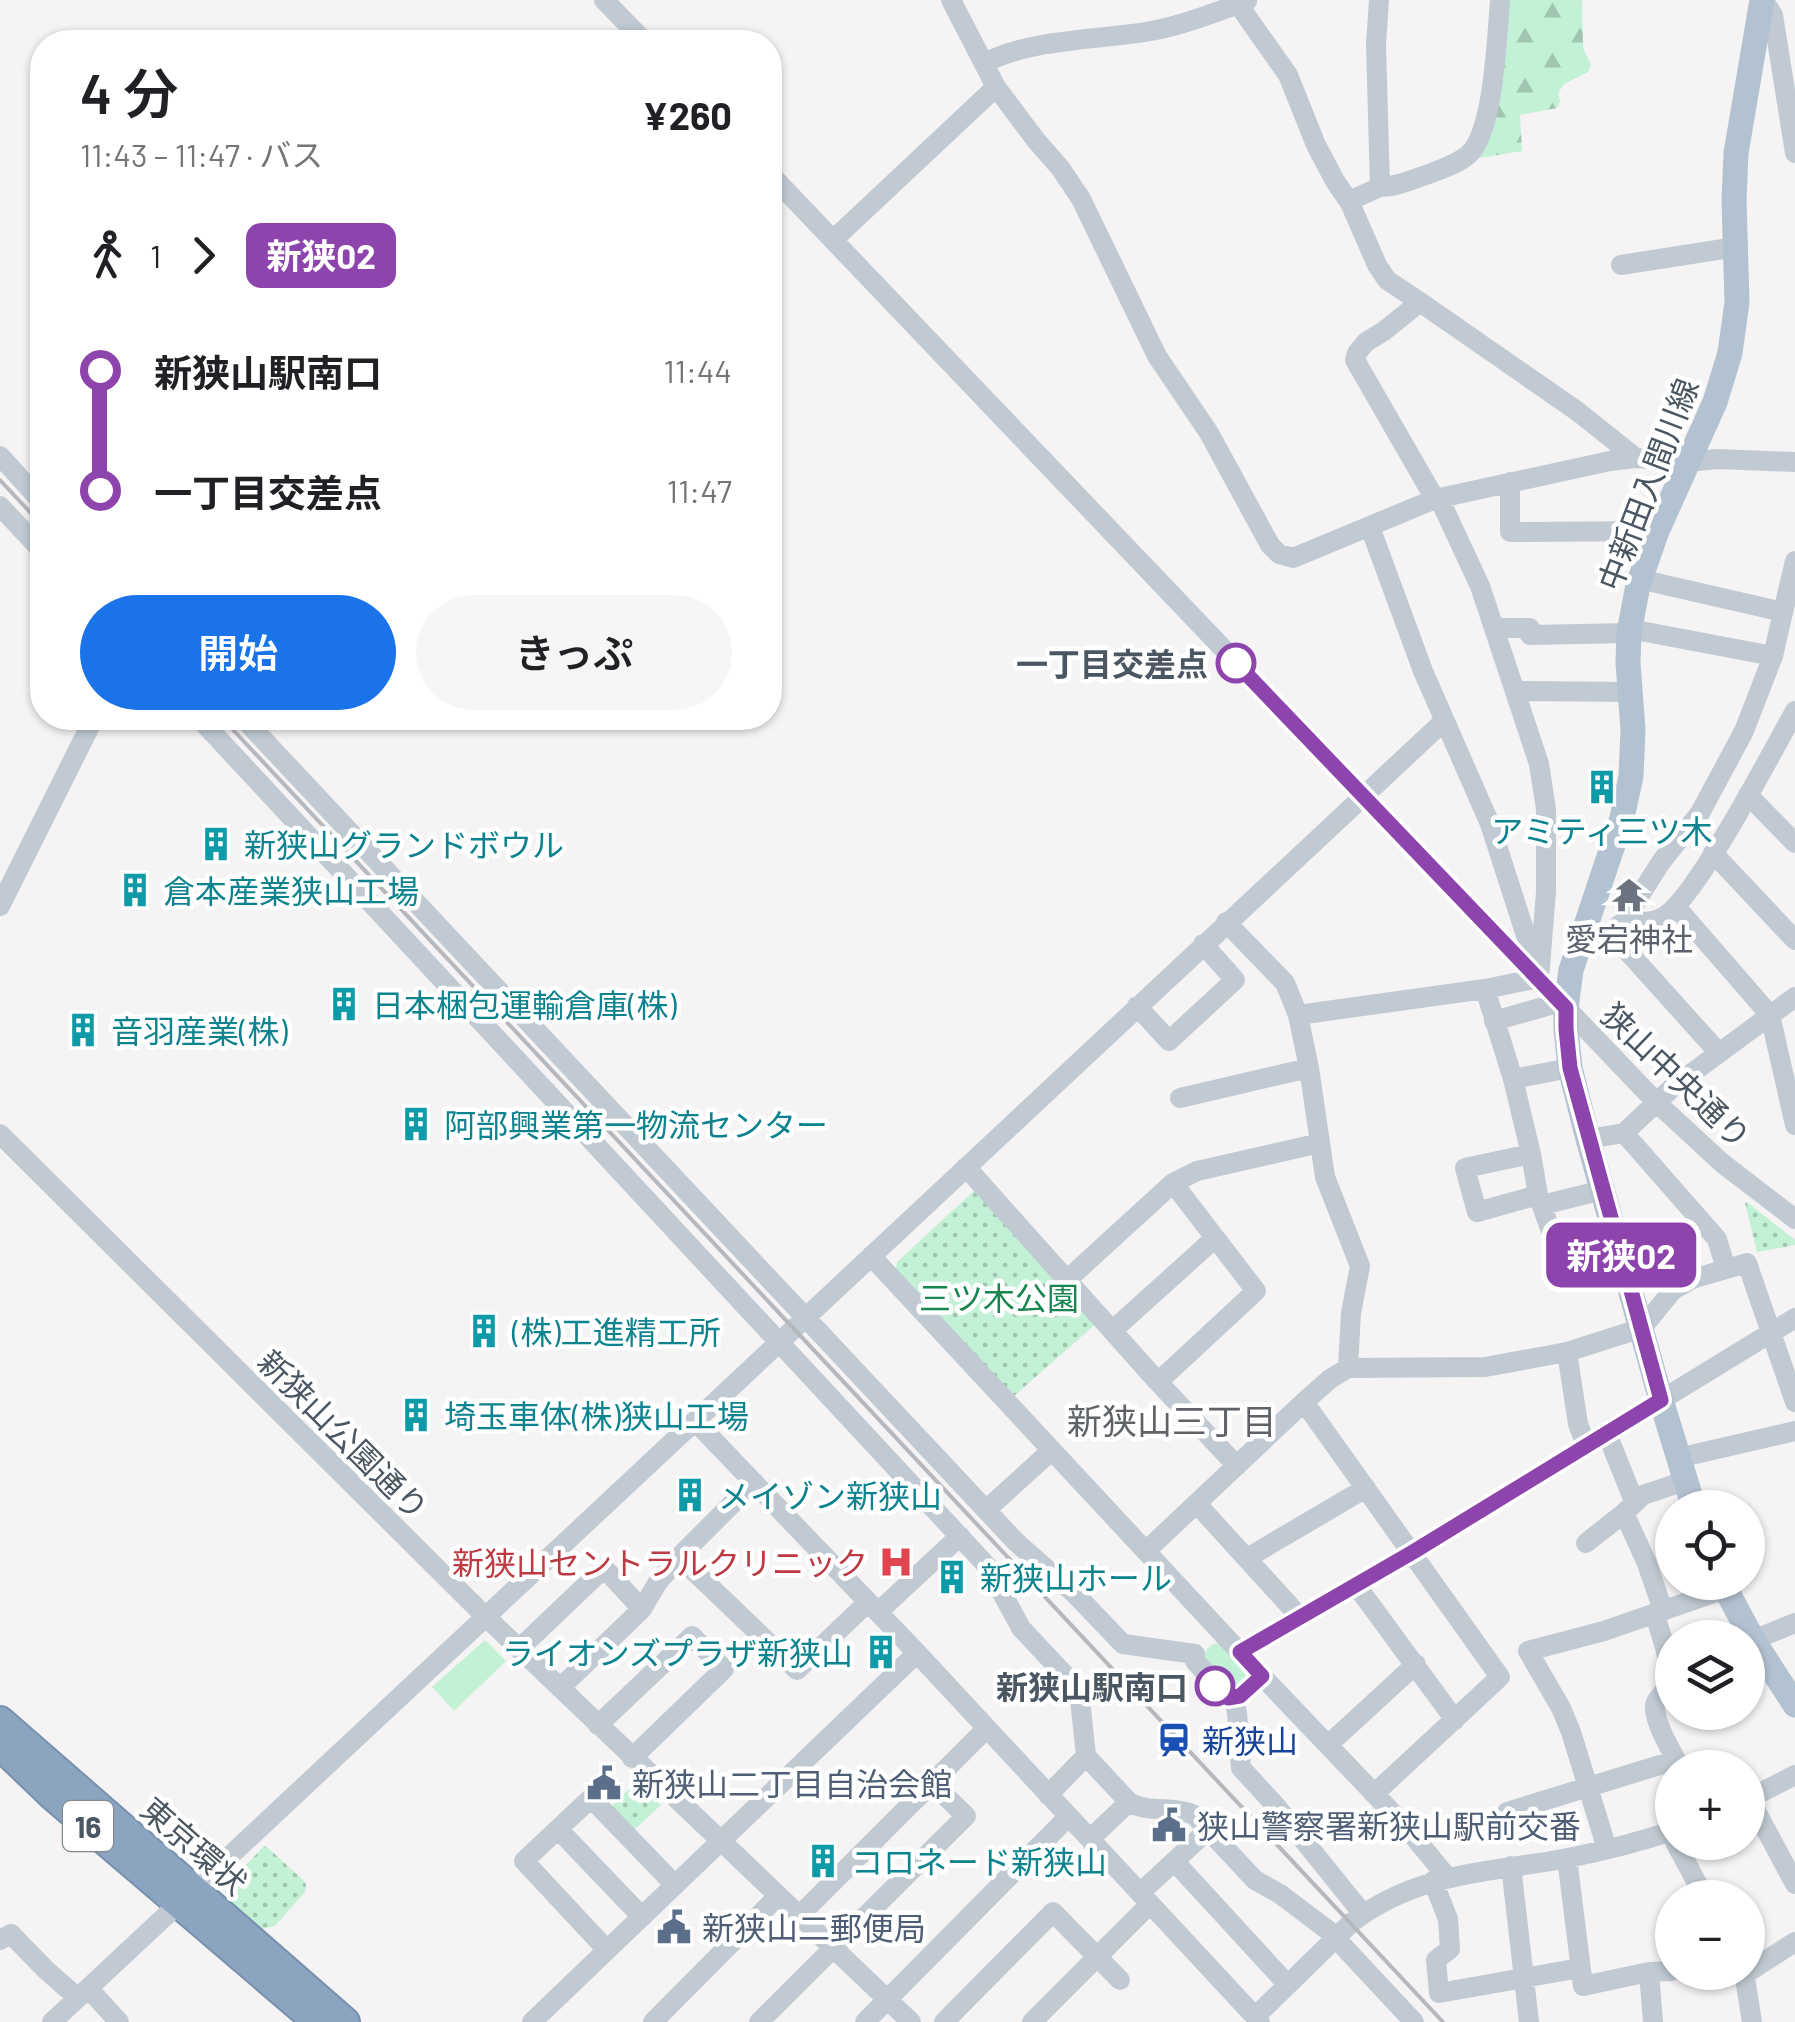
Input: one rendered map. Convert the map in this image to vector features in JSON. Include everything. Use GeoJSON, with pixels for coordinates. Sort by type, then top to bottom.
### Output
{"type":"FeatureCollection","features":[{"type":"Feature","properties":{"kind":"highway","name":"東京環状"},"geometry":{"type":"LineString","coordinates":[[0,1721],[318,2022]]}},
{"type":"Feature","properties":{"kind":"highway","name":"東京環状"},"geometry":{"type":"LineString","coordinates":[[0,1746],[52,1795],[345,2022]]}},
{"type":"Feature","properties":{"kind":"main road","name":"中新田入間川線"},"geometry":{"type":"LineString","coordinates":[[1688,1490],[1588,1139],[1570,1068],[1564,1005],[1571,970],[1622,818],[1632,776],[1630,631],[1640,579],[1715,402],[1730,353],[1737,302],[1736,154],[1762,0]]}},
{"type":"Feature","properties":{"kind":"main road"},"geometry":{"type":"LineString","coordinates":[[1765,1657],[1795,1705]]}},
{"type":"Feature","properties":{"kind":"street"},"geometry":{"type":"LineString","coordinates":[[604,0],[633,30]]}},
{"type":"Feature","properties":{"kind":"street"},"geometry":{"type":"LineString","coordinates":[[951,0],[996,87],[1082,199],[1157,356],[1209,433],[1279,554],[1294,558],[1436,498],[1565,469],[1636,458],[1795,462]]}},
{"type":"Feature","properties":{"kind":"street"},"geometry":{"type":"LineString","coordinates":[[1379,0],[1376,44],[1380,188]]}},
{"type":"Feature","properties":{"kind":"street"},"geometry":{"type":"LineString","coordinates":[[1348,201],[1434,172],[1471,152],[1488,108],[1500,0]]}},
{"type":"Feature","properties":{"kind":"street"},"geometry":{"type":"LineString","coordinates":[[1762,0],[1773,15],[1795,153]]}},
{"type":"Feature","properties":{"kind":"street"},"geometry":{"type":"LineString","coordinates":[[984,64],[1006,54],[1056,43],[1169,27],[1244,2],[1288,75],[1316,145],[1386,280],[1578,411],[1636,458]]}},
{"type":"Feature","properties":{"kind":"street"},"geometry":{"type":"LineString","coordinates":[[833,240],[996,87]]}},
{"type":"Feature","properties":{"kind":"street","name":"狭山中央通り"},"geometry":{"type":"LineString","coordinates":[[782,187],[1656,1102],[1722,1162],[1795,1219]]}},
{"type":"Feature","properties":{"kind":"street"},"geometry":{"type":"LineString","coordinates":[[1621,265],[1736,247]]}},
{"type":"Feature","properties":{"kind":"street"},"geometry":{"type":"LineString","coordinates":[[1420,302],[1366,342],[1355,360],[1436,498],[1480,586],[1538,764],[1546,809],[1546,892],[1532,972]]}},
{"type":"Feature","properties":{"kind":"street"},"geometry":{"type":"LineString","coordinates":[[0,456],[30,489]]}},
{"type":"Feature","properties":{"kind":"street"},"geometry":{"type":"LineString","coordinates":[[1510,482],[1510,532],[1658,531]]}},
{"type":"Feature","properties":{"kind":"street"},"geometry":{"type":"LineString","coordinates":[[0,506],[30,537]]}},
{"type":"Feature","properties":{"kind":"street"},"geometry":{"type":"LineString","coordinates":[[1370,527],[1444,720],[1490,824],[1528,942],[1532,972]]}},
{"type":"Feature","properties":{"kind":"street"},"geometry":{"type":"LineString","coordinates":[[1578,948],[1596,944],[1617,927],[1700,812],[1744,731],[1773,656],[1795,561]]}},
{"type":"Feature","properties":{"kind":"street"},"geometry":{"type":"LineString","coordinates":[[1640,579],[1783,612]]}},
{"type":"Feature","properties":{"kind":"street"},"geometry":{"type":"LineString","coordinates":[[1494,628],[1530,628],[1530,635],[1630,631],[1773,656]]}},
{"type":"Feature","properties":{"kind":"street"},"geometry":{"type":"LineString","coordinates":[[1516,691],[1630,692]]}},
{"type":"Feature","properties":{"kind":"street"},"geometry":{"type":"LineString","coordinates":[[1617,927],[1662,918],[1677,908],[1795,711]]}},
{"type":"Feature","properties":{"kind":"street"},"geometry":{"type":"LineString","coordinates":[[52,2022],[1444,720]]}},
{"type":"Feature","properties":{"kind":"street"},"geometry":{"type":"LineString","coordinates":[[0,906],[88,730]]}},
{"type":"Feature","properties":{"kind":"street"},"geometry":{"type":"LineString","coordinates":[[210,730],[988,1566],[1021,1628],[1079,1690],[1086,1756],[1138,1808],[1185,1810],[1194,1815],[1255,1880],[1280,1894],[1336,1938],[1414,2022]]}},
{"type":"Feature","properties":{"kind":"street"},"geometry":{"type":"LineString","coordinates":[[254,730],[1016,1542],[1075,1594],[1123,1644],[1195,1654]]}},
{"type":"Feature","properties":{"kind":"street"},"geometry":{"type":"LineString","coordinates":[[1748,794],[1795,842]]}},
{"type":"Feature","properties":{"kind":"street"},"geometry":{"type":"LineString","coordinates":[[1713,853],[1794,932]]}},
{"type":"Feature","properties":{"kind":"street"},"geometry":{"type":"LineString","coordinates":[[1677,908],[1770,1014],[1795,1125]]}},
{"type":"Feature","properties":{"kind":"street"},"geometry":{"type":"LineString","coordinates":[[1226,922],[1285,983],[1298,1015],[1325,1177],[1360,1266],[1351,1314],[1348,1368]]}},
{"type":"Feature","properties":{"kind":"street"},"geometry":{"type":"LineString","coordinates":[[1617,927],[1719,1053]]}},
{"type":"Feature","properties":{"kind":"street"},"geometry":{"type":"LineString","coordinates":[[1137,1006],[1169,1042],[1235,980],[1203,944]]}},
{"type":"Feature","properties":{"kind":"street"},"geometry":{"type":"LineString","coordinates":[[1298,1015],[1485,989],[1532,972]]}},
{"type":"Feature","properties":{"kind":"street"},"geometry":{"type":"LineString","coordinates":[[1485,989],[1513,1079],[1540,1200],[1564,1268],[1622,1258]]}},
{"type":"Feature","properties":{"kind":"street"},"geometry":{"type":"LineString","coordinates":[[1588,1139],[1624,1133],[1656,1102],[1795,997]]}},
{"type":"Feature","properties":{"kind":"street"},"geometry":{"type":"LineString","coordinates":[[1494,1021],[1564,1005]]}},
{"type":"Feature","properties":{"kind":"street"},"geometry":{"type":"LineString","coordinates":[[1180,1098],[1309,1068]]}},
{"type":"Feature","properties":{"kind":"street"},"geometry":{"type":"LineString","coordinates":[[1513,1079],[1570,1068]]}},
{"type":"Feature","properties":{"kind":"street"},"geometry":{"type":"LineString","coordinates":[[1624,1133],[1717,1239],[1726,1269]]}},
{"type":"Feature","properties":{"kind":"street","name":"新狭山公園通り"},"geometry":{"type":"LineString","coordinates":[[0,1134],[486,1617],[911,2022]]}},
{"type":"Feature","properties":{"kind":"street"},"geometry":{"type":"LineString","coordinates":[[1068,1279],[1173,1184],[1197,1172],[1320,1143]]}},
{"type":"Feature","properties":{"kind":"street"},"geometry":{"type":"LineString","coordinates":[[1530,1154],[1464,1168],[1477,1212],[1603,1190]]}},
{"type":"Feature","properties":{"kind":"street"},"geometry":{"type":"LineString","coordinates":[[966,1167],[1237,1466]]}},
{"type":"Feature","properties":{"kind":"street"},"geometry":{"type":"LineString","coordinates":[[1158,1382],[1256,1291],[1173,1184]]}},
{"type":"Feature","properties":{"kind":"street"},"geometry":{"type":"LineString","coordinates":[[1113,1330],[1214,1239]]}},
{"type":"Feature","properties":{"kind":"street"},"geometry":{"type":"LineString","coordinates":[[871,1256],[1435,1860],[1448,1918],[1450,1949],[1436,1960],[1439,1993],[1580,1968]]}},
{"type":"Feature","properties":{"kind":"street"},"geometry":{"type":"LineString","coordinates":[[1147,1550],[1304,1402],[1348,1368],[1485,1367],[1567,1352],[1642,1328],[1674,1290],[1692,1279],[1747,1264],[1795,1402]]}},
{"type":"Feature","properties":{"kind":"street"},"geometry":{"type":"LineString","coordinates":[[1240,1652],[1413,1552],[1795,1318]]}},
{"type":"Feature","properties":{"kind":"street"},"geometry":{"type":"LineString","coordinates":[[1567,1352],[1578,1424],[1586,1447]]}},
{"type":"Feature","properties":{"kind":"street"},"geometry":{"type":"LineString","coordinates":[[1304,1402],[1500,1677],[1374,1794]]}},
{"type":"Feature","properties":{"kind":"street"},"geometry":{"type":"LineString","coordinates":[[695,1421],[1257,2019],[1363,1914],[1398,1895],[1440,1879],[1655,1839]]}},
{"type":"Feature","properties":{"kind":"street"},"geometry":{"type":"LineString","coordinates":[[1586,1543],[1643,1494],[1682,1469],[1795,1431]]}},
{"type":"Feature","properties":{"kind":"street"},"geometry":{"type":"LineString","coordinates":[[1607,1434],[1659,1612],[1669,1678],[1668,1687],[1654,1707],[1671,1750]]}},
{"type":"Feature","properties":{"kind":"street"},"geometry":{"type":"LineString","coordinates":[[986,1510],[1052,1450]]}},
{"type":"Feature","properties":{"kind":"street"},"geometry":{"type":"LineString","coordinates":[[560,1688],[642,1610],[679,1557],[754,1482]]}},
{"type":"Feature","properties":{"kind":"street"},"geometry":{"type":"LineString","coordinates":[[1247,1558],[1366,1488]]}},
{"type":"Feature","properties":{"kind":"street"},"geometry":{"type":"LineString","coordinates":[[1197,1504],[1300,1617]]}},
{"type":"Feature","properties":{"kind":"street"},"geometry":{"type":"LineString","coordinates":[[679,1557],[797,1670],[960,1536]]}},
{"type":"Feature","properties":{"kind":"street"},"geometry":{"type":"LineString","coordinates":[[519,1649],[604,1568],[642,1610]]}},
{"type":"Feature","properties":{"kind":"street"},"geometry":{"type":"LineString","coordinates":[[1356,1585],[1455,1720]]}},
{"type":"Feature","properties":{"kind":"street"},"geometry":{"type":"LineString","coordinates":[[1607,1849],[1560,1708],[1528,1651],[1689,1600]]}},
{"type":"Feature","properties":{"kind":"street"},"geometry":{"type":"LineString","coordinates":[[1765,1635],[1795,1623]]}},
{"type":"Feature","properties":{"kind":"street"},"geometry":{"type":"LineString","coordinates":[[1217,1628],[1198,1646],[1194,1662],[1214,1685],[1234,1698],[1262,1676]]}},
{"type":"Feature","properties":{"kind":"street"},"geometry":{"type":"LineString","coordinates":[[598,1724],[692,1636],[724,1669],[632,1758]]}},
{"type":"Feature","properties":{"kind":"street"},"geometry":{"type":"LineString","coordinates":[[540,2020],[607,1950],[917,1654]]}},
{"type":"Feature","properties":{"kind":"street"},"geometry":{"type":"LineString","coordinates":[[1328,1746],[1416,1664]]}},
{"type":"Feature","properties":{"kind":"street"},"geometry":{"type":"LineString","coordinates":[[1234,1698],[1241,1768],[1363,1914]]}},
{"type":"Feature","properties":{"kind":"street"},"geometry":{"type":"LineString","coordinates":[[799,1916],[986,1728]]}},
{"type":"Feature","properties":{"kind":"street"},"geometry":{"type":"LineString","coordinates":[[1048,1795],[1086,1756]]}},
{"type":"Feature","properties":{"kind":"street"},"geometry":{"type":"LineString","coordinates":[[1507,1812],[1655,1770]]}},
{"type":"Feature","properties":{"kind":"street"},"geometry":{"type":"LineString","coordinates":[[1765,1790],[1795,1775]]}},
{"type":"Feature","properties":{"kind":"street"},"geometry":{"type":"LineString","coordinates":[[759,2022],[966,1816],[933,1784]]}},
{"type":"Feature","properties":{"kind":"street"},"geometry":{"type":"LineString","coordinates":[[607,1950],[524,1861],[558,1829],[591,1798],[675,1886]]}},
{"type":"Feature","properties":{"kind":"street"},"geometry":{"type":"LineString","coordinates":[[1090,1840],[1129,1802]]}},
{"type":"Feature","properties":{"kind":"street"},"geometry":{"type":"LineString","coordinates":[[866,2022],[1068,1816]]}},
{"type":"Feature","properties":{"kind":"street"},"geometry":{"type":"LineString","coordinates":[[558,1829],[642,1917]]}},
{"type":"Feature","properties":{"kind":"street"},"geometry":{"type":"LineString","coordinates":[[1765,1829],[1795,1884]]}},
{"type":"Feature","properties":{"kind":"street"},"geometry":{"type":"LineString","coordinates":[[1032,2022],[1097,1957],[1175,1862],[1208,1830]]}},
{"type":"Feature","properties":{"kind":"street"},"geometry":{"type":"LineString","coordinates":[[1567,1858],[1583,1986],[1655,1972]]}},
{"type":"Feature","properties":{"kind":"street"},"geometry":{"type":"LineString","coordinates":[[1175,1862],[1288,1985]]}},
{"type":"Feature","properties":{"kind":"street"},"geometry":{"type":"LineString","coordinates":[[1511,1866],[1528,2022]]}},
{"type":"Feature","properties":{"kind":"street"},"geometry":{"type":"LineString","coordinates":[[653,2022],[778,1896]]}},
{"type":"Feature","properties":{"kind":"street"},"geometry":{"type":"LineString","coordinates":[[944,2022],[1053,1912],[1120,1980]]}},
{"type":"Feature","properties":{"kind":"street"},"geometry":{"type":"LineString","coordinates":[[0,1940],[11,1934],[46,1970],[120,2022]]}},
{"type":"Feature","properties":{"kind":"street"},"geometry":{"type":"LineString","coordinates":[[1765,1961],[1795,1942]]}},
{"type":"Feature","properties":{"kind":"street"},"geometry":{"type":"LineString","coordinates":[[1649,1972],[1653,2022]]}},
{"type":"Feature","properties":{"kind":"street"},"geometry":{"type":"LineString","coordinates":[[1748,1990],[1752,2022]]}},
{"type":"Feature","properties":{"kind":"green space"},"geometry":{"type":"Polygon","coordinates":[[[1506,0],[1582,0],[1583,48],[1591,65],[1588,72],[1564,84],[1558,93],[1557,108],[1520,115],[1522,151],[1480,158],[1493,108],[1506,0]]]}},
{"type":"Feature","properties":{"kind":"green space","name":"三ツ木公園"},"geometry":{"type":"Polygon","coordinates":[[[977,1188],[1099,1321],[1014,1396],[896,1270],[897,1262],[977,1188]]]}},
{"type":"Feature","properties":{"kind":"green space"},"geometry":{"type":"Polygon","coordinates":[[[1747,1202],[1795,1240],[1795,1245],[1757,1252],[1747,1202]]]}},
{"type":"Feature","properties":{"kind":"green space"},"geometry":{"type":"Polygon","coordinates":[[[485,1640],[506,1661],[454,1711],[432,1687],[485,1640]]]}},
{"type":"Feature","properties":{"kind":"green space"},"geometry":{"type":"Polygon","coordinates":[[[1222,1643],[1248,1674],[1240,1687],[1230,1687],[1204,1659],[1209,1647],[1222,1643]]]}},
{"type":"Feature","properties":{"kind":"green space"},"geometry":{"type":"Polygon","coordinates":[[[637,1781],[661,1805],[633,1831],[611,1807],[637,1781]]]}},
{"type":"Feature","properties":{"kind":"green space"},"geometry":{"type":"Polygon","coordinates":[[[264,1846],[306,1884],[305,1892],[275,1926],[257,1930],[227,1903],[225,1888],[264,1846]]]}},
{"type":"Feature","properties":{"kind":"railway"},"geometry":{"type":"LineString","coordinates":[[0,480],[30,512]]}},
{"type":"Feature","properties":{"kind":"railway"},"geometry":{"type":"LineString","coordinates":[[233,730],[1443,2022]]}},
{"type":"Feature","properties":{"kind":"bus line","name":"新狭02"},"geometry":{"type":"LineString","coordinates":[[1215,1686],[1228,1698],[1240,1696],[1262,1676],[1240,1652],[1413,1552],[1661,1400],[1570,1068],[1566,1008],[1236,663]]}},
{"type":"Feature","properties":{"kind":"place","name":"一丁目交差点"},"geometry":{"type":"Point","coordinates":[1236,663]}},
{"type":"Feature","properties":{"kind":"place","name":"アミティ三ツ木"},"geometry":{"type":"Point","coordinates":[1602,787]}},
{"type":"Feature","properties":{"kind":"place","name":"新狭山グランドボウル"},"geometry":{"type":"Point","coordinates":[216,844]}},
{"type":"Feature","properties":{"kind":"place","name":"倉本産業狭山工場"},"geometry":{"type":"Point","coordinates":[135,890]}},
{"type":"Feature","properties":{"kind":"place","name":"愛宕神社"},"geometry":{"type":"Point","coordinates":[1629,895]}},
{"type":"Feature","properties":{"kind":"place","name":"日本梱包運輸倉庫(株)"},"geometry":{"type":"Point","coordinates":[344,1004]}},
{"type":"Feature","properties":{"kind":"place","name":"音羽産業(株)"},"geometry":{"type":"Point","coordinates":[83,1030]}},
{"type":"Feature","properties":{"kind":"place","name":"阿部興業第一物流センター"},"geometry":{"type":"Point","coordinates":[416,1124]}},
{"type":"Feature","properties":{"kind":"place","name":"(株)工進精工所"},"geometry":{"type":"Point","coordinates":[484,1331]}},
{"type":"Feature","properties":{"kind":"place","name":"埼玉車体(株)狭山工場"},"geometry":{"type":"Point","coordinates":[416,1415]}},
{"type":"Feature","properties":{"kind":"place","name":"メイゾン新狭山"},"geometry":{"type":"Point","coordinates":[690,1495]}},
{"type":"Feature","properties":{"kind":"place","name":"新狭山セントラルクリニック"},"geometry":{"type":"Point","coordinates":[896,1562]}},
{"type":"Feature","properties":{"kind":"place","name":"新狭山ホール"},"geometry":{"type":"Point","coordinates":[952,1577]}},
{"type":"Feature","properties":{"kind":"place","name":"ライオンズプラザ新狭山"},"geometry":{"type":"Point","coordinates":[881,1652]}},
{"type":"Feature","properties":{"kind":"place","name":"新狭山駅南口"},"geometry":{"type":"Point","coordinates":[1215,1686]}},
{"type":"Feature","properties":{"kind":"place","name":"新狭山"},"geometry":{"type":"Point","coordinates":[1174,1740]}},
{"type":"Feature","properties":{"kind":"place","name":"新狭山二丁目自治会館"},"geometry":{"type":"Point","coordinates":[604,1783]}},
{"type":"Feature","properties":{"kind":"place","name":"狭山警察署新狭山駅前交番"},"geometry":{"type":"Point","coordinates":[1169,1825]}},
{"type":"Feature","properties":{"kind":"place","name":"コロネード新狭山"},"geometry":{"type":"Point","coordinates":[823,1861]}},
{"type":"Feature","properties":{"kind":"place","name":"新狭山二郵便局"},"geometry":{"type":"Point","coordinates":[674,1927]}},
{"type":"Feature","properties":{"kind":"district","name":"新狭山三丁目"},"geometry":{"type":"Point","coordinates":[1172,1420]}}]}
